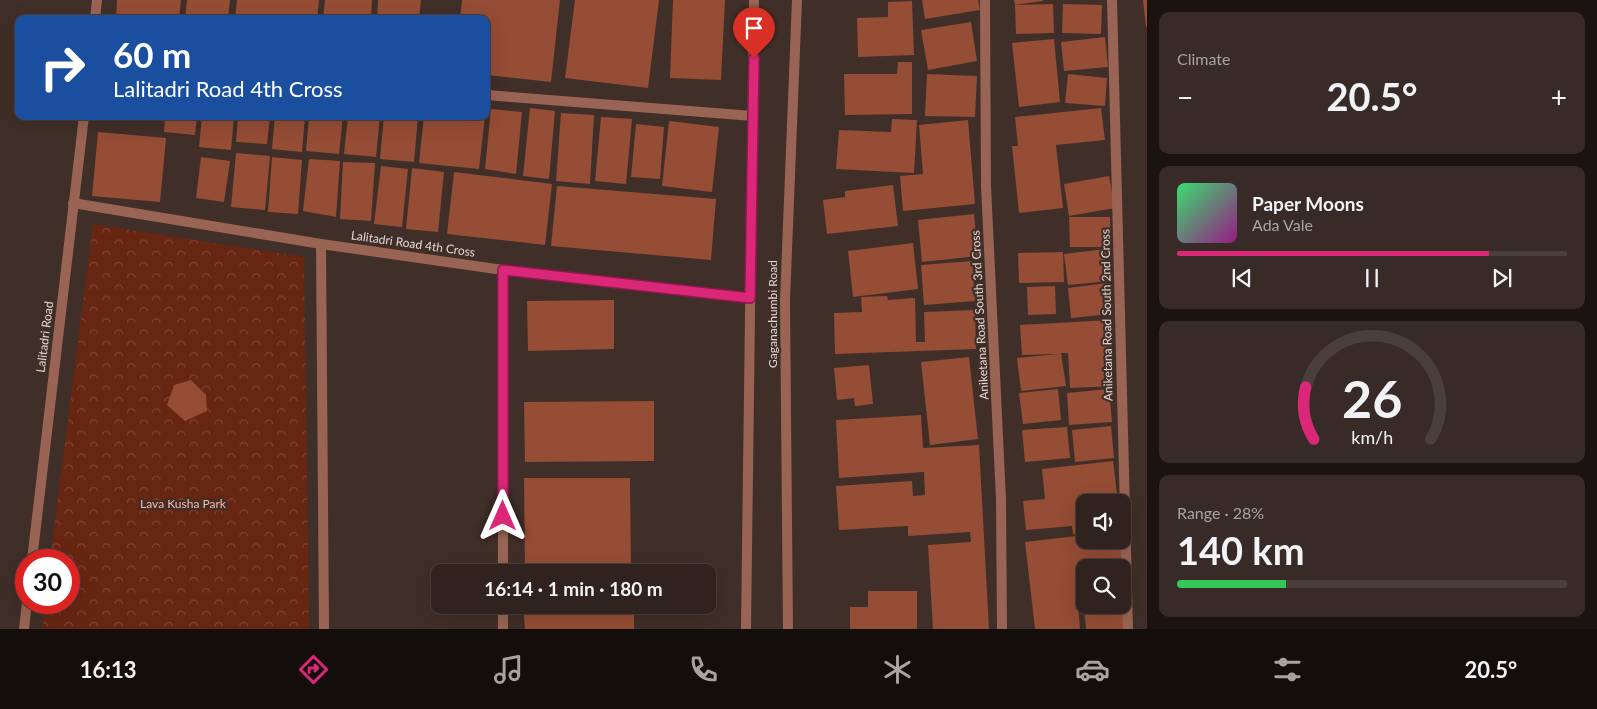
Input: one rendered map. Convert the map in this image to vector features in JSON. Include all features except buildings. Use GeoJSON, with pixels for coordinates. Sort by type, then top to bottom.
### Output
{"type":"FeatureCollection","features":[{"type":"Feature","properties":{"kind":"street"},"geometry":{"type":"LineString","coordinates":[[95,15],[97,0]]}},
{"type":"Feature","properties":{"kind":"street","name":"Gaganachumbi Road"},"geometry":{"type":"LineString","coordinates":[[746,629],[754,0]]}},
{"type":"Feature","properties":{"kind":"street","name":"Gaganachumbi Road"},"geometry":{"type":"LineString","coordinates":[[788,629],[785,300],[797,0]]}},
{"type":"Feature","properties":{"kind":"street","name":"Aniketana Road South 3rd Cross"},"geometry":{"type":"LineString","coordinates":[[984,0],[986,186],[1001,499],[1002,629]]}},
{"type":"Feature","properties":{"kind":"street","name":"Aniketana Road South 2nd Cross"},"geometry":{"type":"LineString","coordinates":[[1112,0],[1128,629]]}},
{"type":"Feature","properties":{"kind":"street"},"geometry":{"type":"LineString","coordinates":[[490,95],[753,116]]}},
{"type":"Feature","properties":{"kind":"street","name":"Lalitadri Road"},"geometry":{"type":"LineString","coordinates":[[33,549],[83,120]]}},
{"type":"Feature","properties":{"kind":"street","name":"Lalitadri Road 4th Cross"},"geometry":{"type":"LineString","coordinates":[[73,203],[321,244],[503,270],[750,298]]}},
{"type":"Feature","properties":{"kind":"street"},"geometry":{"type":"LineString","coordinates":[[321,244],[324,629]]}},
{"type":"Feature","properties":{"kind":"street"},"geometry":{"type":"LineString","coordinates":[[503,270],[503,564]]}},
{"type":"Feature","properties":{"kind":"street"},"geometry":{"type":"LineString","coordinates":[[24,629],[26,614]]}},
{"type":"Feature","properties":{"kind":"street"},"geometry":{"type":"LineString","coordinates":[[503,614],[503,629]]}},
{"type":"Feature","properties":{"kind":"green space","name":"Lava Kusha Park"},"geometry":{"type":"Polygon","coordinates":[[[93,224],[304,257],[309,629],[42,629],[44,614],[80,614],[80,549],[51,549],[93,224]]]}},
{"type":"Feature","properties":{"kind":"route"},"geometry":{"type":"LineString","coordinates":[[503,516],[503,270],[750,298],[754,58]]}}]}
